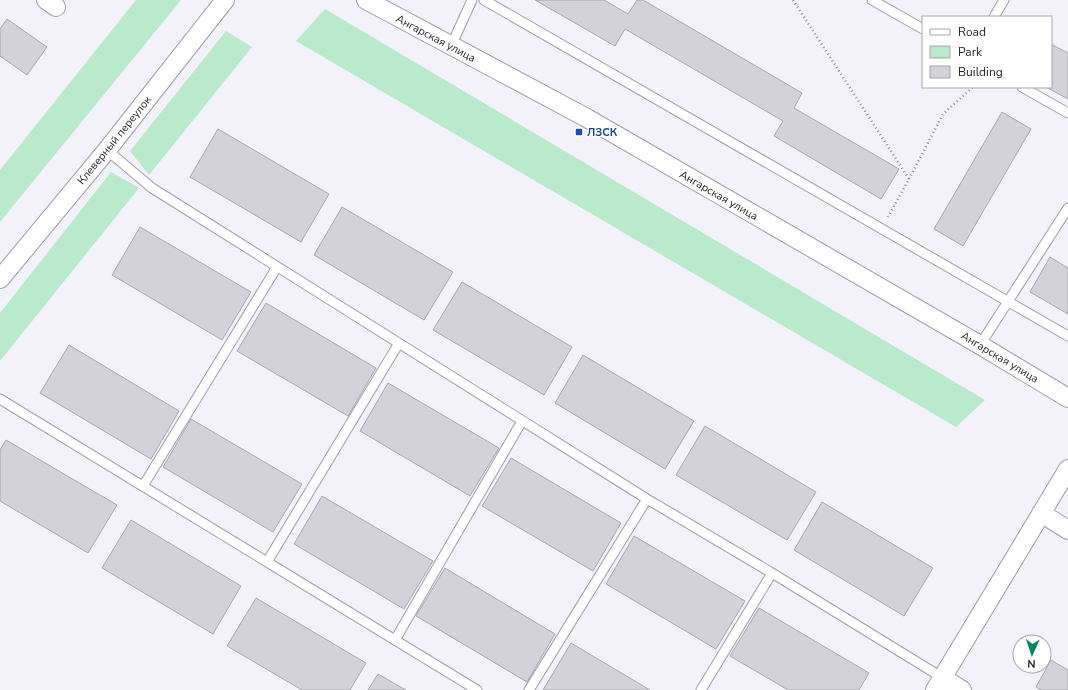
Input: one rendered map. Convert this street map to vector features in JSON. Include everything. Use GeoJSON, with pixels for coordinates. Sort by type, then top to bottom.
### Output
{"type":"FeatureCollection","features":[{"type":"Feature","properties":{"kind":"street","name":"Клеверный переулок"},"geometry":{"type":"LineString","coordinates":[[0,279],[107,150],[225,0]]}},
{"type":"Feature","properties":{"kind":"street","name":"Ангарская улица"},"geometry":{"type":"LineString","coordinates":[[366,0],[585,117],[980,345],[1068,398]]}},
{"type":"Feature","properties":{"kind":"street"},"geometry":{"type":"LineString","coordinates":[[962,690],[939,684],[1068,469]]}},
{"type":"Feature","properties":{"kind":"street"},"geometry":{"type":"LineString","coordinates":[[1041,514],[1068,530]]}},
{"type":"Feature","properties":{"kind":"lane"},"geometry":{"type":"LineString","coordinates":[[451,46],[472,0]]}},
{"type":"Feature","properties":{"kind":"lane"},"geometry":{"type":"LineString","coordinates":[[484,0],[1068,336]]}},
{"type":"Feature","properties":{"kind":"lane"},"geometry":{"type":"LineString","coordinates":[[872,0],[922,28]]}},
{"type":"Feature","properties":{"kind":"lane"},"geometry":{"type":"LineString","coordinates":[[995,16],[1004,0]]}},
{"type":"Feature","properties":{"kind":"lane"},"geometry":{"type":"LineString","coordinates":[[1024,88],[1068,114]]}},
{"type":"Feature","properties":{"kind":"lane"},"geometry":{"type":"LineString","coordinates":[[107,150],[152,188],[647,499],[772,573],[939,684]]}},
{"type":"Feature","properties":{"kind":"lane"},"geometry":{"type":"LineString","coordinates":[[980,345],[1068,208]]}},
{"type":"Feature","properties":{"kind":"lane"},"geometry":{"type":"LineString","coordinates":[[143,486],[277,267]]}},
{"type":"Feature","properties":{"kind":"lane"},"geometry":{"type":"LineString","coordinates":[[268,562],[399,343]]}},
{"type":"Feature","properties":{"kind":"lane"},"geometry":{"type":"LineString","coordinates":[[0,399],[477,690]]}},
{"type":"Feature","properties":{"kind":"lane"},"geometry":{"type":"LineString","coordinates":[[394,640],[522,421]]}},
{"type":"Feature","properties":{"kind":"lane"},"geometry":{"type":"LineString","coordinates":[[529,690],[647,499]]}},
{"type":"Feature","properties":{"kind":"lane"},"geometry":{"type":"LineString","coordinates":[[702,690],[772,573]]}},
{"type":"Feature","properties":{"kind":"path"},"geometry":{"type":"LineString","coordinates":[[793,0],[910,179]]}},
{"type":"Feature","properties":{"kind":"path"},"geometry":{"type":"LineString","coordinates":[[882,228],[910,179],[943,114],[972,88]]}},
{"type":"Feature","properties":{"kind":"green space"},"geometry":{"type":"Polygon","coordinates":[[[136,0],[181,0],[0,222],[0,170],[136,0]]]}},
{"type":"Feature","properties":{"kind":"green space"},"geometry":{"type":"Polygon","coordinates":[[[325,9],[985,400],[956,427],[296,41],[325,9]]]}},
{"type":"Feature","properties":{"kind":"green space"},"geometry":{"type":"Polygon","coordinates":[[[226,31],[252,47],[149,175],[130,151],[226,31]]]}},
{"type":"Feature","properties":{"kind":"green space"},"geometry":{"type":"Polygon","coordinates":[[[111,172],[139,188],[0,361],[0,313],[111,172]]]}},
{"type":"Feature","properties":{"kind":"building"},"geometry":{"type":"Polygon","coordinates":[[[535,0],[604,0],[628,14],[637,0],[643,0],[802,93],[794,108],[899,169],[881,199],[774,136],[783,121],[625,29],[615,46],[535,0]]]}},
{"type":"Feature","properties":{"kind":"building"},"geometry":{"type":"Polygon","coordinates":[[[7,19],[47,47],[27,75],[0,56],[0,29],[7,19]]]}},
{"type":"Feature","properties":{"kind":"building"},"geometry":{"type":"Polygon","coordinates":[[[1052,45],[1068,53],[1068,99],[1048,88],[1052,88],[1052,45]]]}},
{"type":"Feature","properties":{"kind":"building"},"geometry":{"type":"Polygon","coordinates":[[[1002,112],[1031,129],[963,246],[934,229],[1002,112]]]}},
{"type":"Feature","properties":{"kind":"building"},"geometry":{"type":"Polygon","coordinates":[[[218,129],[329,194],[301,242],[190,177],[218,129]]]}},
{"type":"Feature","properties":{"kind":"building"},"geometry":{"type":"Polygon","coordinates":[[[342,207],[453,272],[424,320],[314,255],[342,207]]]}},
{"type":"Feature","properties":{"kind":"building"},"geometry":{"type":"Polygon","coordinates":[[[140,227],[251,292],[222,340],[112,275],[140,227]]]}},
{"type":"Feature","properties":{"kind":"building"},"geometry":{"type":"Polygon","coordinates":[[[1050,257],[1068,268],[1068,314],[1030,292],[1050,257]]]}},
{"type":"Feature","properties":{"kind":"building"},"geometry":{"type":"Polygon","coordinates":[[[462,282],[572,347],[544,395],[433,330],[462,282]]]}},
{"type":"Feature","properties":{"kind":"building"},"geometry":{"type":"Polygon","coordinates":[[[266,303],[376,368],[348,416],[237,351],[266,303]]]}},
{"type":"Feature","properties":{"kind":"building"},"geometry":{"type":"Polygon","coordinates":[[[69,345],[179,411],[151,459],[40,393],[69,345]]]}},
{"type":"Feature","properties":{"kind":"building"},"geometry":{"type":"Polygon","coordinates":[[[583,355],[694,421],[665,469],[555,403],[583,355]]]}},
{"type":"Feature","properties":{"kind":"building"},"geometry":{"type":"Polygon","coordinates":[[[388,383],[499,448],[470,496],[360,431],[388,383]]]}},
{"type":"Feature","properties":{"kind":"building"},"geometry":{"type":"Polygon","coordinates":[[[191,419],[302,484],[273,532],[163,467],[191,419]]]}},
{"type":"Feature","properties":{"kind":"building"},"geometry":{"type":"Polygon","coordinates":[[[705,426],[816,492],[787,540],[676,475],[705,426]]]}},
{"type":"Feature","properties":{"kind":"building"},"geometry":{"type":"Polygon","coordinates":[[[6,440],[117,505],[88,553],[0,501],[0,450],[6,440]]]}},
{"type":"Feature","properties":{"kind":"building"},"geometry":{"type":"Polygon","coordinates":[[[511,458],[621,523],[593,571],[482,506],[511,458]]]}},
{"type":"Feature","properties":{"kind":"building"},"geometry":{"type":"Polygon","coordinates":[[[322,496],[433,561],[404,609],[294,544],[322,496]]]}},
{"type":"Feature","properties":{"kind":"building"},"geometry":{"type":"Polygon","coordinates":[[[822,502],[933,568],[904,616],[794,550],[822,502]]]}},
{"type":"Feature","properties":{"kind":"building"},"geometry":{"type":"Polygon","coordinates":[[[131,520],[241,586],[213,634],[102,568],[131,520]]]}},
{"type":"Feature","properties":{"kind":"building"},"geometry":{"type":"Polygon","coordinates":[[[634,536],[745,601],[716,649],[606,584],[634,536]]]}},
{"type":"Feature","properties":{"kind":"building"},"geometry":{"type":"Polygon","coordinates":[[[445,568],[555,634],[527,682],[416,616],[445,568]]]}},
{"type":"Feature","properties":{"kind":"building"},"geometry":{"type":"Polygon","coordinates":[[[256,598],[366,663],[350,690],[302,690],[227,646],[256,598]]]}},
{"type":"Feature","properties":{"kind":"building"},"geometry":{"type":"Polygon","coordinates":[[[759,608],[869,673],[859,690],[788,690],[730,656],[759,608]]]}},
{"type":"Feature","properties":{"kind":"building"},"geometry":{"type":"Polygon","coordinates":[[[571,643],[650,690],[543,690],[571,643]]]}},
{"type":"Feature","properties":{"kind":"building"},"geometry":{"type":"Polygon","coordinates":[[[1052,661],[1068,670],[1068,690],[1041,690],[1036,687],[1043,674],[1052,674],[1052,661]]]}},
{"type":"Feature","properties":{"kind":"building"},"geometry":{"type":"Polygon","coordinates":[[[378,674],[406,690],[368,690],[378,674]]]}},
{"type":"Feature","properties":{"kind":"place","name":"ЛЗСК"},"geometry":{"type":"Point","coordinates":[579,132]}}]}
